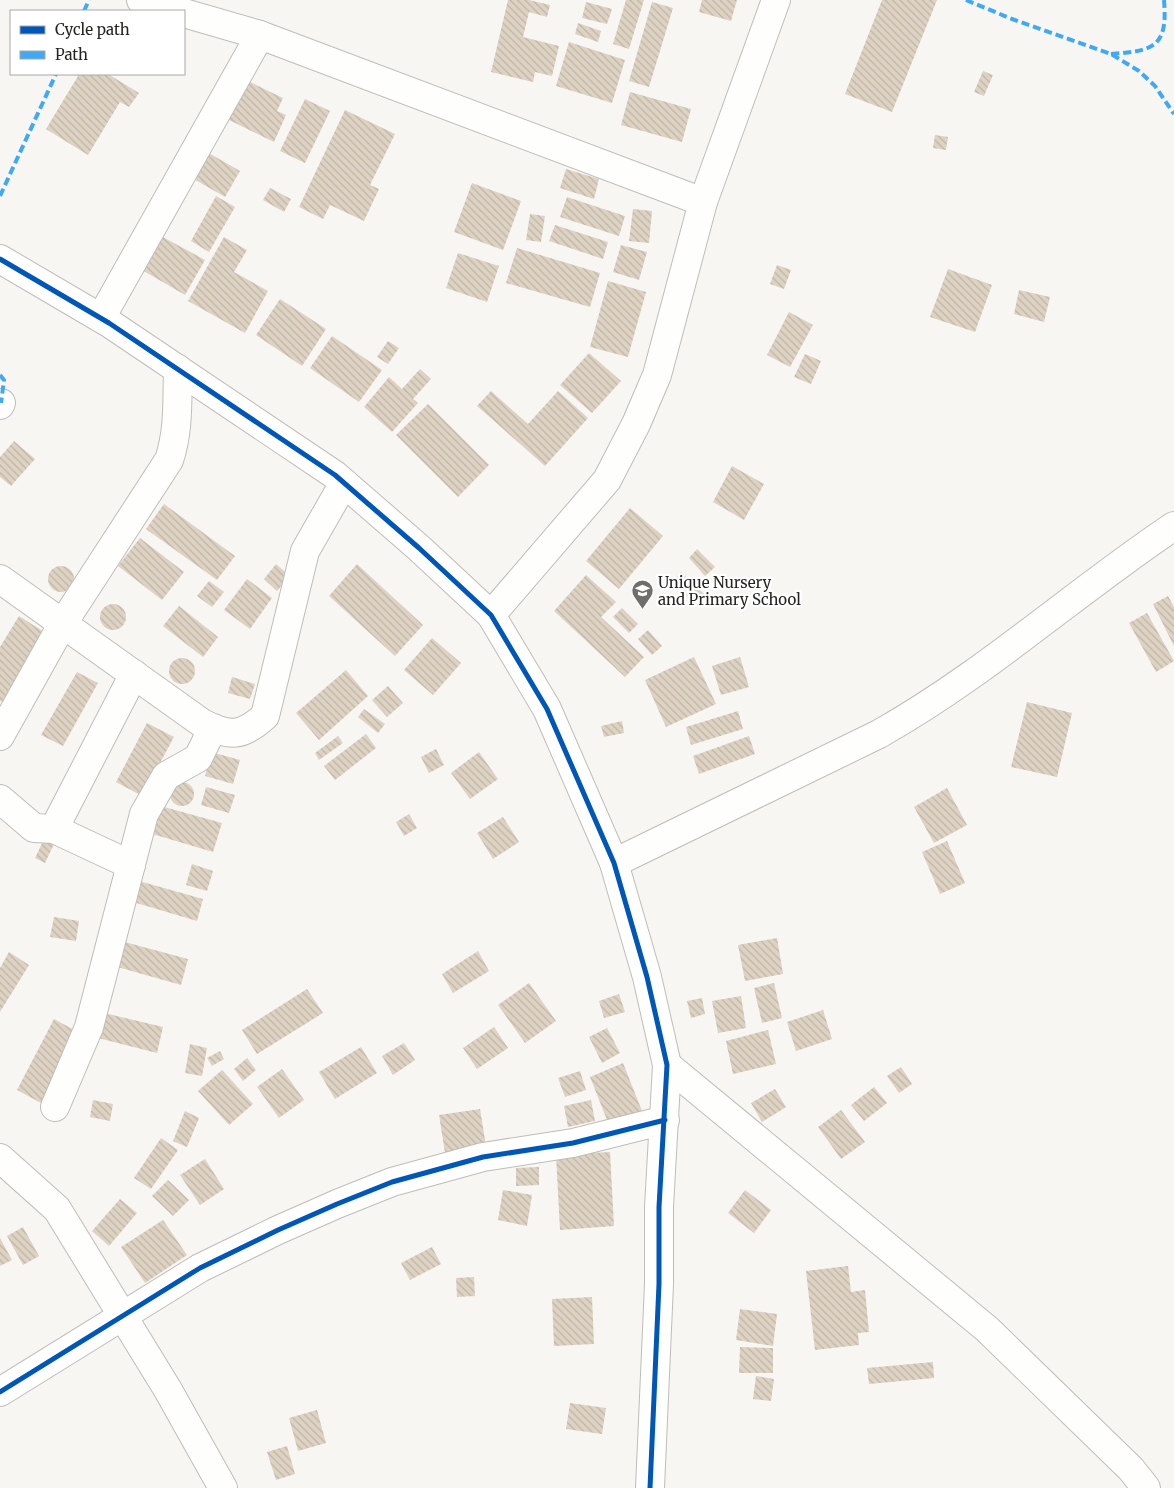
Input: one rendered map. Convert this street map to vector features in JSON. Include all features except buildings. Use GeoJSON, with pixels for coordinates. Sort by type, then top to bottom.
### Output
{"type":"FeatureCollection","features":[{"type":"Feature","properties":{"kind":"street"},"geometry":{"type":"LineString","coordinates":[[140,0],[175,10]]}},
{"type":"Feature","properties":{"kind":"street"},"geometry":{"type":"LineString","coordinates":[[491,615],[607,480],[628,440],[658,375],[703,202],[776,0]]}},
{"type":"Feature","properties":{"kind":"street"},"geometry":{"type":"LineString","coordinates":[[185,13],[260,35],[703,202]]}},
{"type":"Feature","properties":{"kind":"street"},"geometry":{"type":"LineString","coordinates":[[101,318],[260,35]]}},
{"type":"Feature","properties":{"kind":"street"},"geometry":{"type":"LineString","coordinates":[[0,259],[101,318],[344,483],[420,548],[491,615],[547,709],[614,863],[647,978],[667,1065],[666,1120],[659,1207],[659,1284],[650,1488]]}},
{"type":"Feature","properties":{"kind":"street"},"geometry":{"type":"LineString","coordinates":[[0,736],[63,624],[169,460],[174,445],[177,424],[178,369]]}},
{"type":"Feature","properties":{"kind":"street"},"geometry":{"type":"LineString","coordinates":[[0,579],[213,728],[220,732],[235,733],[253,727],[265,716],[305,551],[344,483]]}},
{"type":"Feature","properties":{"kind":"street"},"geometry":{"type":"LineString","coordinates":[[614,863],[879,734],[920,711],[963,682],[1078,594],[1174,526]]}},
{"type":"Feature","properties":{"kind":"street"},"geometry":{"type":"LineString","coordinates":[[54,829],[134,674]]}},
{"type":"Feature","properties":{"kind":"street"},"geometry":{"type":"LineString","coordinates":[[55,1107],[89,1027],[144,814],[166,776],[198,758],[213,728]]}},
{"type":"Feature","properties":{"kind":"street"},"geometry":{"type":"LineString","coordinates":[[0,799],[34,828],[54,829],[130,865]]}},
{"type":"Feature","properties":{"kind":"street"},"geometry":{"type":"LineString","coordinates":[[667,1065],[987,1329],[1131,1469],[1146,1488]]}},
{"type":"Feature","properties":{"kind":"street"},"geometry":{"type":"LineString","coordinates":[[0,1392],[217,1259],[278,1230],[392,1182],[483,1157],[573,1143],[666,1120]]}},
{"type":"Feature","properties":{"kind":"street"},"geometry":{"type":"LineString","coordinates":[[0,1158],[57,1209],[123,1315],[209,1460],[223,1488]]}},
{"type":"Feature","properties":{"kind":"marked path"},"geometry":{"type":"LineString","coordinates":[[84,10],[89,0]]}},
{"type":"Feature","properties":{"kind":"marked path"},"geometry":{"type":"LineString","coordinates":[[966,0],[1012,19],[1111,54],[1139,71],[1155,86],[1174,114]]}},
{"type":"Feature","properties":{"kind":"marked path"},"geometry":{"type":"LineString","coordinates":[[1111,54],[1138,51],[1155,44],[1163,28],[1165,16],[1164,0]]}},
{"type":"Feature","properties":{"kind":"marked path"},"geometry":{"type":"LineString","coordinates":[[0,196],[56,75]]}},
{"type":"Feature","properties":{"kind":"marked path"},"geometry":{"type":"LineString","coordinates":[[0,375],[4,380],[1,403]]}},
{"type":"Feature","properties":{"kind":"cycle path"},"geometry":{"type":"LineString","coordinates":[[0,259],[109,323],[335,475],[419,548],[491,615],[547,709],[614,863],[647,977],[667,1065],[659,1207],[659,1284],[650,1488]]}},
{"type":"Feature","properties":{"kind":"cycle path"},"geometry":{"type":"LineString","coordinates":[[0,1392],[200,1268],[337,1204],[392,1182],[483,1157],[573,1143],[665,1120]]}},
{"type":"Feature","properties":{"kind":"place","name":"Unique Nursery and Primary School"},"geometry":{"type":"Point","coordinates":[642,610]}}]}
